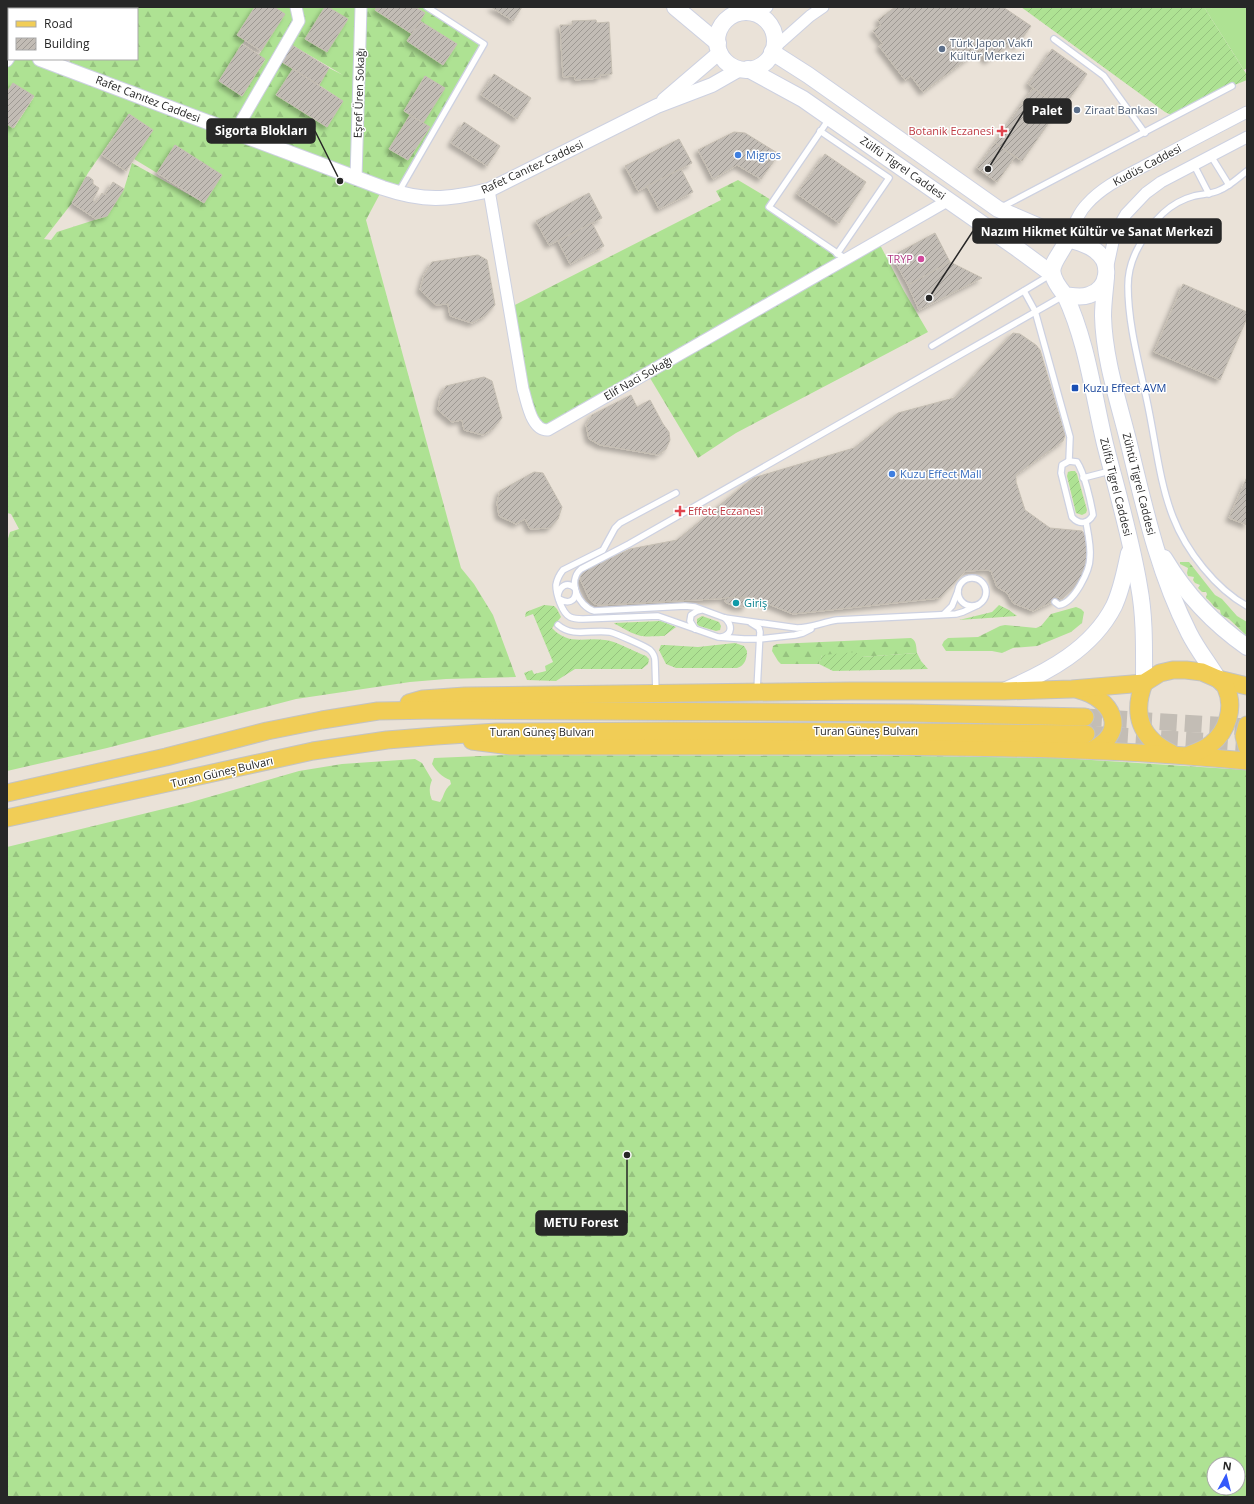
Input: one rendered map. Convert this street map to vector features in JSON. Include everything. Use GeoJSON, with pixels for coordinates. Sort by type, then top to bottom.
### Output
{"type":"FeatureCollection","features":[{"type":"Feature","properties":{"kind":"main road"},"geometry":{"type":"LineString","coordinates":[[675,7],[719,48],[725,60],[732,65],[744,69],[756,68],[764,63],[773,50],[775,40],[774,31],[769,22],[749,10],[736,14],[724,23],[720,29],[719,48]]}},
{"type":"Feature","properties":{"kind":"main road","name":"Zülfü Tigrel Caddesi"},"geometry":{"type":"LineString","coordinates":[[773,50],[998,209],[1068,239]]}},
{"type":"Feature","properties":{"kind":"main road","name":"Zülfü Tigrel Caddesi"},"geometry":{"type":"LineString","coordinates":[[744,69],[803,99],[949,200],[1052,274]]}},
{"type":"Feature","properties":{"kind":"main road"},"geometry":{"type":"LineString","coordinates":[[1068,239],[1096,250],[1104,261],[1106,277],[1102,287],[1096,292],[1082,297],[1065,295],[1054,280],[1052,274],[1058,255],[1068,239]]}},
{"type":"Feature","properties":{"kind":"main road","name":"Zühtü Tigrel Caddesi"},"geometry":{"type":"LineString","coordinates":[[1106,277],[1103,303],[1104,333],[1111,373],[1153,541],[1171,594],[1190,635],[1218,679]]}},
{"type":"Feature","properties":{"kind":"main road","name":"Zülfü Tigrel Caddesi"},"geometry":{"type":"LineString","coordinates":[[1065,295],[1077,323],[1084,347],[1139,586],[1144,645],[1144,683]]}},
{"type":"Feature","properties":{"kind":"main road"},"geometry":{"type":"LineString","coordinates":[[1153,541],[1169,566],[1198,604],[1236,640],[1247,647]]}},
{"type":"Feature","properties":{"kind":"main road"},"geometry":{"type":"LineString","coordinates":[[1004,691],[1063,661],[1080,648],[1095,633],[1108,616],[1118,598],[1130,546]]}},
{"type":"Feature","properties":{"kind":"main road"},"geometry":{"type":"LineString","coordinates":[[378,711],[424,699],[465,696],[757,692],[1004,691],[1072,688],[1144,683],[1160,673],[1179,670],[1196,671],[1218,679],[1247,686]]}},
{"type":"Feature","properties":{"kind":"main road"},"geometry":{"type":"LineString","coordinates":[[1144,683],[1138,701],[1138,715],[1142,727],[1150,740],[1162,749],[1180,754],[1198,752],[1212,744],[1226,725],[1229,713],[1229,700],[1226,687],[1218,679]]}},
{"type":"Feature","properties":{"kind":"main road"},"geometry":{"type":"LineString","coordinates":[[1072,688],[1096,696],[1106,705],[1113,717],[1113,727],[1109,736],[1094,750]]}},
{"type":"Feature","properties":{"kind":"main road","name":"Turan Güneş Bulvarı"},"geometry":{"type":"LineString","coordinates":[[7,793],[166,757],[267,731],[378,711],[904,712],[1085,716]]}},
{"type":"Feature","properties":{"kind":"main road"},"geometry":{"type":"LineString","coordinates":[[1247,724],[1244,736],[1247,748]]}},
{"type":"Feature","properties":{"kind":"main road","name":"Turan Güneş Bulvarı"},"geometry":{"type":"LineString","coordinates":[[7,818],[313,751],[387,740],[436,736],[497,732],[670,731],[1086,734]]}},
{"type":"Feature","properties":{"kind":"main road"},"geometry":{"type":"LineString","coordinates":[[436,736],[511,746],[973,746],[1180,754],[1247,761]]}},
{"type":"Feature","properties":{"kind":"street"},"geometry":{"type":"LineString","coordinates":[[235,132],[299,21],[296,7]]}},
{"type":"Feature","properties":{"kind":"street","name":"Eşref Üren Sokağı"},"geometry":{"type":"LineString","coordinates":[[356,178],[360,7]]}},
{"type":"Feature","properties":{"kind":"street"},"geometry":{"type":"LineString","coordinates":[[773,50],[823,7]]}},
{"type":"Feature","properties":{"kind":"street","name":"Rafet Canıtez Caddesi"},"geometry":{"type":"LineString","coordinates":[[657,106],[719,48]]}},
{"type":"Feature","properties":{"kind":"street","name":"Rafet Canıtez Caddesi"},"geometry":{"type":"LineString","coordinates":[[43,60],[398,193],[414,197],[438,199],[464,196],[488,190],[657,106],[712,85],[744,69]]}},
{"type":"Feature","properties":{"kind":"street","name":"Kudüs Caddesi"},"geometry":{"type":"LineString","coordinates":[[1068,239],[1085,205],[1099,192],[1151,162],[1247,112]]}},
{"type":"Feature","properties":{"kind":"street","name":"Kudüs Caddesi"},"geometry":{"type":"LineString","coordinates":[[1106,277],[1115,235],[1126,214],[1146,193],[1194,165],[1247,137]]}},
{"type":"Feature","properties":{"kind":"street","name":"Elif Naci Sokağı"},"geometry":{"type":"LineString","coordinates":[[488,190],[523,389],[535,423],[540,429],[543,430],[548,430],[842,256],[949,200]]}},
{"type":"Feature","properties":{"kind":"lane"},"geometry":{"type":"LineString","coordinates":[[398,193],[484,44],[427,7]]}},
{"type":"Feature","properties":{"kind":"lane"},"geometry":{"type":"LineString","coordinates":[[1054,39],[1104,76],[1145,133]]}},
{"type":"Feature","properties":{"kind":"lane"},"geometry":{"type":"LineString","coordinates":[[998,209],[1232,86]]}},
{"type":"Feature","properties":{"kind":"lane"},"geometry":{"type":"LineString","coordinates":[[820,132],[889,178],[842,256],[769,207],[830,117]]}},
{"type":"Feature","properties":{"kind":"lane"},"geometry":{"type":"LineString","coordinates":[[1211,156],[1229,185]]}},
{"type":"Feature","properties":{"kind":"lane"},"geometry":{"type":"LineString","coordinates":[[1194,165],[1209,194]]}},
{"type":"Feature","properties":{"kind":"lane"},"geometry":{"type":"LineString","coordinates":[[1247,171],[1220,191],[1180,200],[1164,212],[1150,228],[1137,249],[1130,271],[1128,285],[1130,310],[1164,488],[1173,517],[1190,548],[1211,577],[1230,595],[1247,606]]}},
{"type":"Feature","properties":{"kind":"lane"},"geometry":{"type":"LineString","coordinates":[[932,346],[1052,274]]}},
{"type":"Feature","properties":{"kind":"lane"},"geometry":{"type":"LineString","coordinates":[[1024,291],[1035,311],[1070,437],[1069,461]]}},
{"type":"Feature","properties":{"kind":"lane"},"geometry":{"type":"LineString","coordinates":[[944,615],[952,606],[962,582],[970,578],[979,580],[985,586],[986,595],[984,599],[978,605],[963,612],[944,615],[837,620],[808,628],[797,628],[725,618],[702,610],[684,606],[594,611],[581,602],[574,582],[575,576],[582,569],[629,544],[1065,295]]}},
{"type":"Feature","properties":{"kind":"lane"},"geometry":{"type":"LineString","coordinates":[[1069,461],[1077,462],[1083,478],[1093,515],[1089,521],[1080,522],[1075,521],[1072,517],[1061,473],[1062,465],[1069,461]]}},
{"type":"Feature","properties":{"kind":"lane"},"geometry":{"type":"LineString","coordinates":[[1083,478],[1112,470]]}},
{"type":"Feature","properties":{"kind":"lane"},"geometry":{"type":"LineString","coordinates":[[676,493],[620,523],[615,528],[603,550],[563,570],[557,580],[556,586],[566,614],[570,618],[658,616],[711,635],[759,639],[795,635],[803,633],[819,625]]}},
{"type":"Feature","properties":{"kind":"lane"},"geometry":{"type":"LineString","coordinates":[[1055,602],[1059,605],[1064,604],[1077,591],[1089,563],[1091,555],[1086,522]]}},
{"type":"Feature","properties":{"kind":"lane"},"geometry":{"type":"LineString","coordinates":[[559,597],[559,590],[563,586],[568,585],[576,590]]}},
{"type":"Feature","properties":{"kind":"lane"},"geometry":{"type":"LineString","coordinates":[[559,597],[566,602],[571,601],[576,597],[576,590]]}},
{"type":"Feature","properties":{"kind":"lane"},"geometry":{"type":"LineString","coordinates":[[958,591],[961,600],[968,606],[978,605]]}},
{"type":"Feature","properties":{"kind":"lane"},"geometry":{"type":"LineString","coordinates":[[696,629],[690,622],[691,615],[702,610]]}},
{"type":"Feature","properties":{"kind":"lane"},"geometry":{"type":"LineString","coordinates":[[722,637],[726,636],[730,629],[730,625],[725,618]]}},
{"type":"Feature","properties":{"kind":"lane"},"geometry":{"type":"LineString","coordinates":[[747,621],[759,628],[760,632],[757,692]]}},
{"type":"Feature","properties":{"kind":"lane"},"geometry":{"type":"LineString","coordinates":[[558,625],[565,630],[573,632],[611,633],[650,650],[655,657],[656,693]]}},
{"type":"Feature","properties":{"kind":"green space"},"geometry":{"type":"Polygon","coordinates":[[[103,7],[255,7],[237,35],[245,40],[219,81],[242,96],[265,60],[259,55],[284,14],[274,7],[377,7],[375,10],[412,34],[407,41],[443,65],[457,44],[420,21],[425,13],[416,7],[427,7],[484,44],[398,193],[383,188],[366,220],[461,568],[474,584],[493,615],[516,677],[446,679],[410,682],[296,699],[107,748],[7,771],[7,542],[10,532],[19,529],[11,514],[7,513],[7,124],[14,128],[34,97],[13,83],[7,92],[7,61],[42,60],[65,69],[70,60],[138,60],[138,8],[102,8],[103,7]],[[287,42],[294,68],[277,95],[327,127],[343,101],[319,85],[329,68],[343,75],[287,42]],[[425,76],[404,111],[410,115],[389,149],[408,160],[430,127],[423,123],[444,88],[425,76]],[[129,114],[88,173],[72,203],[44,239],[51,240],[57,232],[107,216],[124,189],[132,163],[204,203],[222,175],[175,145],[157,173],[134,159],[153,130],[129,114]]]}},
{"type":"Feature","properties":{"kind":"green space"},"geometry":{"type":"Polygon","coordinates":[[[1021,7],[1204,7],[1247,75],[1247,80],[1232,86],[1175,117],[1165,112],[1021,7]]]}},
{"type":"Feature","properties":{"kind":"green space"},"geometry":{"type":"Polygon","coordinates":[[[1204,7],[1247,7],[1247,68],[1244,70],[1204,7]]]}},
{"type":"Feature","properties":{"kind":"green space"},"geometry":{"type":"Polygon","coordinates":[[[738,180],[773,201],[769,206],[846,259],[878,241],[904,291],[928,332],[736,433],[698,458],[647,373],[548,430],[535,423],[509,308],[721,200],[716,191],[738,180]]]}},
{"type":"Feature","properties":{"kind":"green space"},"geometry":{"type":"Polygon","coordinates":[[[1075,471],[1077,474],[1087,510],[1086,513],[1082,515],[1076,513],[1067,476],[1068,472],[1075,471]]]}},
{"type":"Feature","properties":{"kind":"green space"},"geometry":{"type":"Polygon","coordinates":[[[1180,562],[1189,562],[1215,595],[1222,599],[1237,616],[1247,622],[1247,636],[1229,619],[1221,615],[1220,610],[1206,598],[1206,592],[1202,592],[1198,588],[1200,585],[1195,583],[1193,580],[1194,577],[1188,576],[1188,568],[1180,564],[1180,562]]]}},
{"type":"Feature","properties":{"kind":"green space"},"geometry":{"type":"Polygon","coordinates":[[[544,605],[554,606],[561,617],[552,628],[558,634],[577,640],[597,639],[614,642],[646,656],[649,659],[648,664],[642,669],[575,669],[556,681],[527,680],[524,673],[532,670],[534,674],[546,671],[545,666],[553,662],[533,614],[525,617],[526,612],[544,605]]]}},
{"type":"Feature","properties":{"kind":"green space"},"geometry":{"type":"Polygon","coordinates":[[[999,605],[1017,616],[959,620],[992,612],[999,605]]]}},
{"type":"Feature","properties":{"kind":"green space"},"geometry":{"type":"Polygon","coordinates":[[[1076,607],[1084,612],[1082,623],[1071,632],[1037,646],[1013,648],[1002,653],[992,651],[946,651],[942,645],[948,638],[978,637],[1005,625],[1036,628],[1041,626],[1051,614],[1076,607]]]}},
{"type":"Feature","properties":{"kind":"green space"},"geometry":{"type":"Polygon","coordinates":[[[702,616],[719,622],[721,626],[720,630],[716,631],[699,626],[697,624],[697,619],[702,616]]]}},
{"type":"Feature","properties":{"kind":"green space"},"geometry":{"type":"Polygon","coordinates":[[[661,621],[676,627],[664,636],[643,636],[631,632],[614,623],[661,621]]]}},
{"type":"Feature","properties":{"kind":"green space"},"geometry":{"type":"Polygon","coordinates":[[[911,638],[915,642],[917,653],[861,657],[822,655],[819,664],[781,664],[772,651],[773,646],[777,644],[911,638]]]}},
{"type":"Feature","properties":{"kind":"green space"},"geometry":{"type":"Polygon","coordinates":[[[735,643],[744,646],[747,651],[745,661],[740,667],[737,668],[676,668],[666,664],[659,650],[661,645],[698,647],[735,643]]]}},
{"type":"Feature","properties":{"kind":"green space"},"geometry":{"type":"Polygon","coordinates":[[[856,652],[861,657],[917,653],[921,661],[928,669],[833,671],[819,664],[822,655],[856,652]]]}},
{"type":"Feature","properties":{"kind":"green space"},"geometry":{"type":"Polygon","coordinates":[[[506,755],[916,756],[1060,758],[1247,770],[1247,1497],[7,1497],[7,847],[188,803],[299,771],[342,764],[415,759],[422,763],[432,780],[430,785],[430,795],[432,800],[440,802],[451,784],[450,780],[437,771],[432,764],[434,758],[506,755]]]}},
{"type":"Feature","properties":{"kind":"building"},"geometry":{"type":"Polygon","coordinates":[[[66,7],[102,7],[102,8],[66,7]]]}},
{"type":"Feature","properties":{"kind":"building"},"geometry":{"type":"Polygon","coordinates":[[[255,7],[274,7],[285,14],[261,51],[237,35],[255,7]]]}},
{"type":"Feature","properties":{"kind":"building"},"geometry":{"type":"Polygon","coordinates":[[[325,7],[328,7],[348,19],[327,52],[305,39],[325,7]]]}},
{"type":"Feature","properties":{"kind":"building"},"geometry":{"type":"Polygon","coordinates":[[[377,7],[415,7],[425,13],[412,34],[375,10],[377,7]]]}},
{"type":"Feature","properties":{"kind":"building"},"geometry":{"type":"Polygon","coordinates":[[[491,7],[522,7],[513,21],[491,7]]]}},
{"type":"Feature","properties":{"kind":"building","name":"Türk Japon Vakfı Kültür Merkezi"},"geometry":{"type":"Polygon","coordinates":[[[895,7],[1003,7],[1031,26],[1016,47],[1012,42],[987,61],[979,50],[923,92],[911,76],[905,80],[879,46],[883,44],[873,31],[881,25],[878,20],[895,7]]]}},
{"type":"Feature","properties":{"kind":"building"},"geometry":{"type":"Polygon","coordinates":[[[596,20],[597,23],[609,22],[612,74],[600,75],[600,78],[575,80],[575,76],[563,77],[560,25],[572,25],[572,21],[596,20]]]}},
{"type":"Feature","properties":{"kind":"building"},"geometry":{"type":"Polygon","coordinates":[[[420,21],[457,44],[443,65],[407,41],[420,21]]]}},
{"type":"Feature","properties":{"kind":"building"},"geometry":{"type":"Polygon","coordinates":[[[287,42],[329,68],[319,85],[277,59],[287,42]]]}},
{"type":"Feature","properties":{"kind":"building"},"geometry":{"type":"Polygon","coordinates":[[[242,44],[265,59],[242,96],[219,81],[242,44]]]}},
{"type":"Feature","properties":{"kind":"building"},"geometry":{"type":"Polygon","coordinates":[[[1052,49],[1087,74],[1062,109],[1028,84],[1052,49]]]}},
{"type":"Feature","properties":{"kind":"building"},"geometry":{"type":"Polygon","coordinates":[[[293,69],[343,101],[327,127],[276,95],[293,69]]]}},
{"type":"Feature","properties":{"kind":"building"},"geometry":{"type":"Polygon","coordinates":[[[494,74],[531,98],[517,119],[481,95],[494,74]]]}},
{"type":"Feature","properties":{"kind":"building"},"geometry":{"type":"Polygon","coordinates":[[[425,76],[445,88],[423,123],[404,111],[425,76]]]}},
{"type":"Feature","properties":{"kind":"building"},"geometry":{"type":"Polygon","coordinates":[[[13,83],[34,96],[13,128],[7,124],[7,92],[13,83]]]}},
{"type":"Feature","properties":{"kind":"building"},"geometry":{"type":"Polygon","coordinates":[[[1033,88],[1060,107],[1022,161],[995,143],[1033,88]]]}},
{"type":"Feature","properties":{"kind":"building"},"geometry":{"type":"Polygon","coordinates":[[[129,114],[153,130],[126,171],[102,155],[129,114]]]}},
{"type":"Feature","properties":{"kind":"building"},"geometry":{"type":"Polygon","coordinates":[[[410,115],[430,127],[408,160],[389,149],[410,115]]]}},
{"type":"Feature","properties":{"kind":"building"},"geometry":{"type":"Polygon","coordinates":[[[464,122],[500,146],[487,166],[451,143],[464,122]]]}},
{"type":"Feature","properties":{"kind":"building"},"geometry":{"type":"Polygon","coordinates":[[[734,132],[745,133],[779,154],[761,179],[737,165],[713,179],[698,150],[734,132]]]}},
{"type":"Feature","properties":{"kind":"building"},"geometry":{"type":"Polygon","coordinates":[[[679,139],[692,163],[638,191],[625,166],[679,139]]]}},
{"type":"Feature","properties":{"kind":"building"},"geometry":{"type":"Polygon","coordinates":[[[995,143],[1015,157],[997,182],[977,168],[995,143]]]}},
{"type":"Feature","properties":{"kind":"building"},"geometry":{"type":"Polygon","coordinates":[[[175,145],[222,175],[204,203],[157,173],[175,145]]]}},
{"type":"Feature","properties":{"kind":"building"},"geometry":{"type":"Polygon","coordinates":[[[825,154],[866,182],[839,223],[797,194],[825,154]]]}},
{"type":"Feature","properties":{"kind":"building"},"geometry":{"type":"Polygon","coordinates":[[[681,169],[693,192],[659,209],[647,186],[681,169]]]}},
{"type":"Feature","properties":{"kind":"building"},"geometry":{"type":"Polygon","coordinates":[[[86,177],[93,180],[93,184],[99,188],[93,200],[96,203],[102,193],[105,195],[113,182],[124,189],[107,216],[96,219],[72,203],[86,177]]]}},
{"type":"Feature","properties":{"kind":"building"},"geometry":{"type":"Polygon","coordinates":[[[589,193],[602,218],[549,245],[536,221],[589,193]]]}},
{"type":"Feature","properties":{"kind":"building"},"geometry":{"type":"Polygon","coordinates":[[[592,223],[604,246],[570,264],[558,241],[592,223]]]}},
{"type":"Feature","properties":{"kind":"building","name":"TRYP"},"geometry":{"type":"Polygon","coordinates":[[[935,233],[950,262],[908,285],[892,256],[935,233]]]}},
{"type":"Feature","properties":{"kind":"building"},"geometry":{"type":"Polygon","coordinates":[[[478,255],[487,260],[495,305],[485,316],[472,323],[450,316],[448,304],[436,305],[420,290],[424,275],[432,262],[478,255]]]}},
{"type":"Feature","properties":{"kind":"building"},"geometry":{"type":"Polygon","coordinates":[[[950,262],[982,278],[919,310],[908,285],[950,262]]]}},
{"type":"Feature","properties":{"kind":"building"},"geometry":{"type":"Polygon","coordinates":[[[1183,284],[1247,312],[1247,318],[1220,380],[1154,352],[1183,284]]]}},
{"type":"Feature","properties":{"kind":"building","name":"Kuzu Effect Mall"},"geometry":{"type":"Polygon","coordinates":[[[1013,333],[1020,334],[1036,345],[1040,350],[1065,435],[1063,441],[1016,475],[1016,482],[1025,510],[1050,528],[1082,531],[1086,536],[1087,560],[1080,582],[1063,598],[1061,599],[1057,596],[1054,601],[1033,611],[1013,603],[1007,593],[997,587],[991,571],[987,570],[965,571],[940,598],[793,614],[751,597],[599,605],[590,600],[580,579],[582,572],[630,549],[677,540],[753,478],[854,448],[898,413],[954,398],[1013,333]]]}},
{"type":"Feature","properties":{"kind":"building"},"geometry":{"type":"Polygon","coordinates":[[[484,377],[492,381],[502,418],[493,429],[483,435],[464,430],[462,420],[452,422],[438,410],[440,397],[446,386],[484,377]]]}},
{"type":"Feature","properties":{"kind":"building"},"geometry":{"type":"Polygon","coordinates":[[[631,395],[637,407],[650,400],[669,432],[670,440],[666,449],[658,455],[600,445],[589,439],[586,425],[592,415],[631,395]]]}},
{"type":"Feature","properties":{"kind":"building"},"geometry":{"type":"Polygon","coordinates":[[[534,472],[543,473],[562,507],[558,519],[550,528],[530,529],[525,519],[516,524],[499,516],[497,503],[500,491],[534,472]]]}},
{"type":"Feature","properties":{"kind":"building"},"geometry":{"type":"Polygon","coordinates":[[[1247,477],[1247,525],[1229,518],[1247,477]]]}},
{"type":"Feature","properties":{"kind":"building","name":"Giriş"},"geometry":{"type":"Polygon","coordinates":[[[741,597],[747,600],[745,607],[736,607],[725,602],[726,598],[741,597]]]}},
{"type":"Feature","properties":{"kind":"tunnel"},"geometry":{"type":"LineString","coordinates":[[1085,717],[1247,727]]}},
{"type":"Feature","properties":{"kind":"tunnel"},"geometry":{"type":"LineString","coordinates":[[1086,734],[1247,744]]}},
{"type":"Feature","properties":{"kind":"place","name":"Türk Japon Vakfı Kültür Merkezi"},"geometry":{"type":"Point","coordinates":[942,49]}},
{"type":"Feature","properties":{"kind":"place","name":"Ziraat Bankası"},"geometry":{"type":"Point","coordinates":[1077,110]}},
{"type":"Feature","properties":{"kind":"place","name":"Botanik Eczanesi"},"geometry":{"type":"Point","coordinates":[1002,131]}},
{"type":"Feature","properties":{"kind":"place","name":"Migros"},"geometry":{"type":"Point","coordinates":[738,155]}},
{"type":"Feature","properties":{"kind":"place","name":"Palet"},"geometry":{"type":"Point","coordinates":[988,169]}},
{"type":"Feature","properties":{"kind":"place","name":"Sigorta Blokları"},"geometry":{"type":"Point","coordinates":[340,181]}},
{"type":"Feature","properties":{"kind":"place","name":"TRYP"},"geometry":{"type":"Point","coordinates":[921,259]}},
{"type":"Feature","properties":{"kind":"place","name":"Nazım Hikmet Kültür ve Sanat Merkezi"},"geometry":{"type":"Point","coordinates":[929,298]}},
{"type":"Feature","properties":{"kind":"place","name":"Kuzu Effect AVM"},"geometry":{"type":"Point","coordinates":[1075,388]}},
{"type":"Feature","properties":{"kind":"place","name":"Kuzu Effect Mall"},"geometry":{"type":"Point","coordinates":[892,474]}},
{"type":"Feature","properties":{"kind":"place","name":"Effetc Eczanesi"},"geometry":{"type":"Point","coordinates":[680,511]}},
{"type":"Feature","properties":{"kind":"place","name":"Giriş"},"geometry":{"type":"Point","coordinates":[736,603]}},
{"type":"Feature","properties":{"kind":"place","name":"METU Forest"},"geometry":{"type":"Point","coordinates":[627,1155]}}]}
